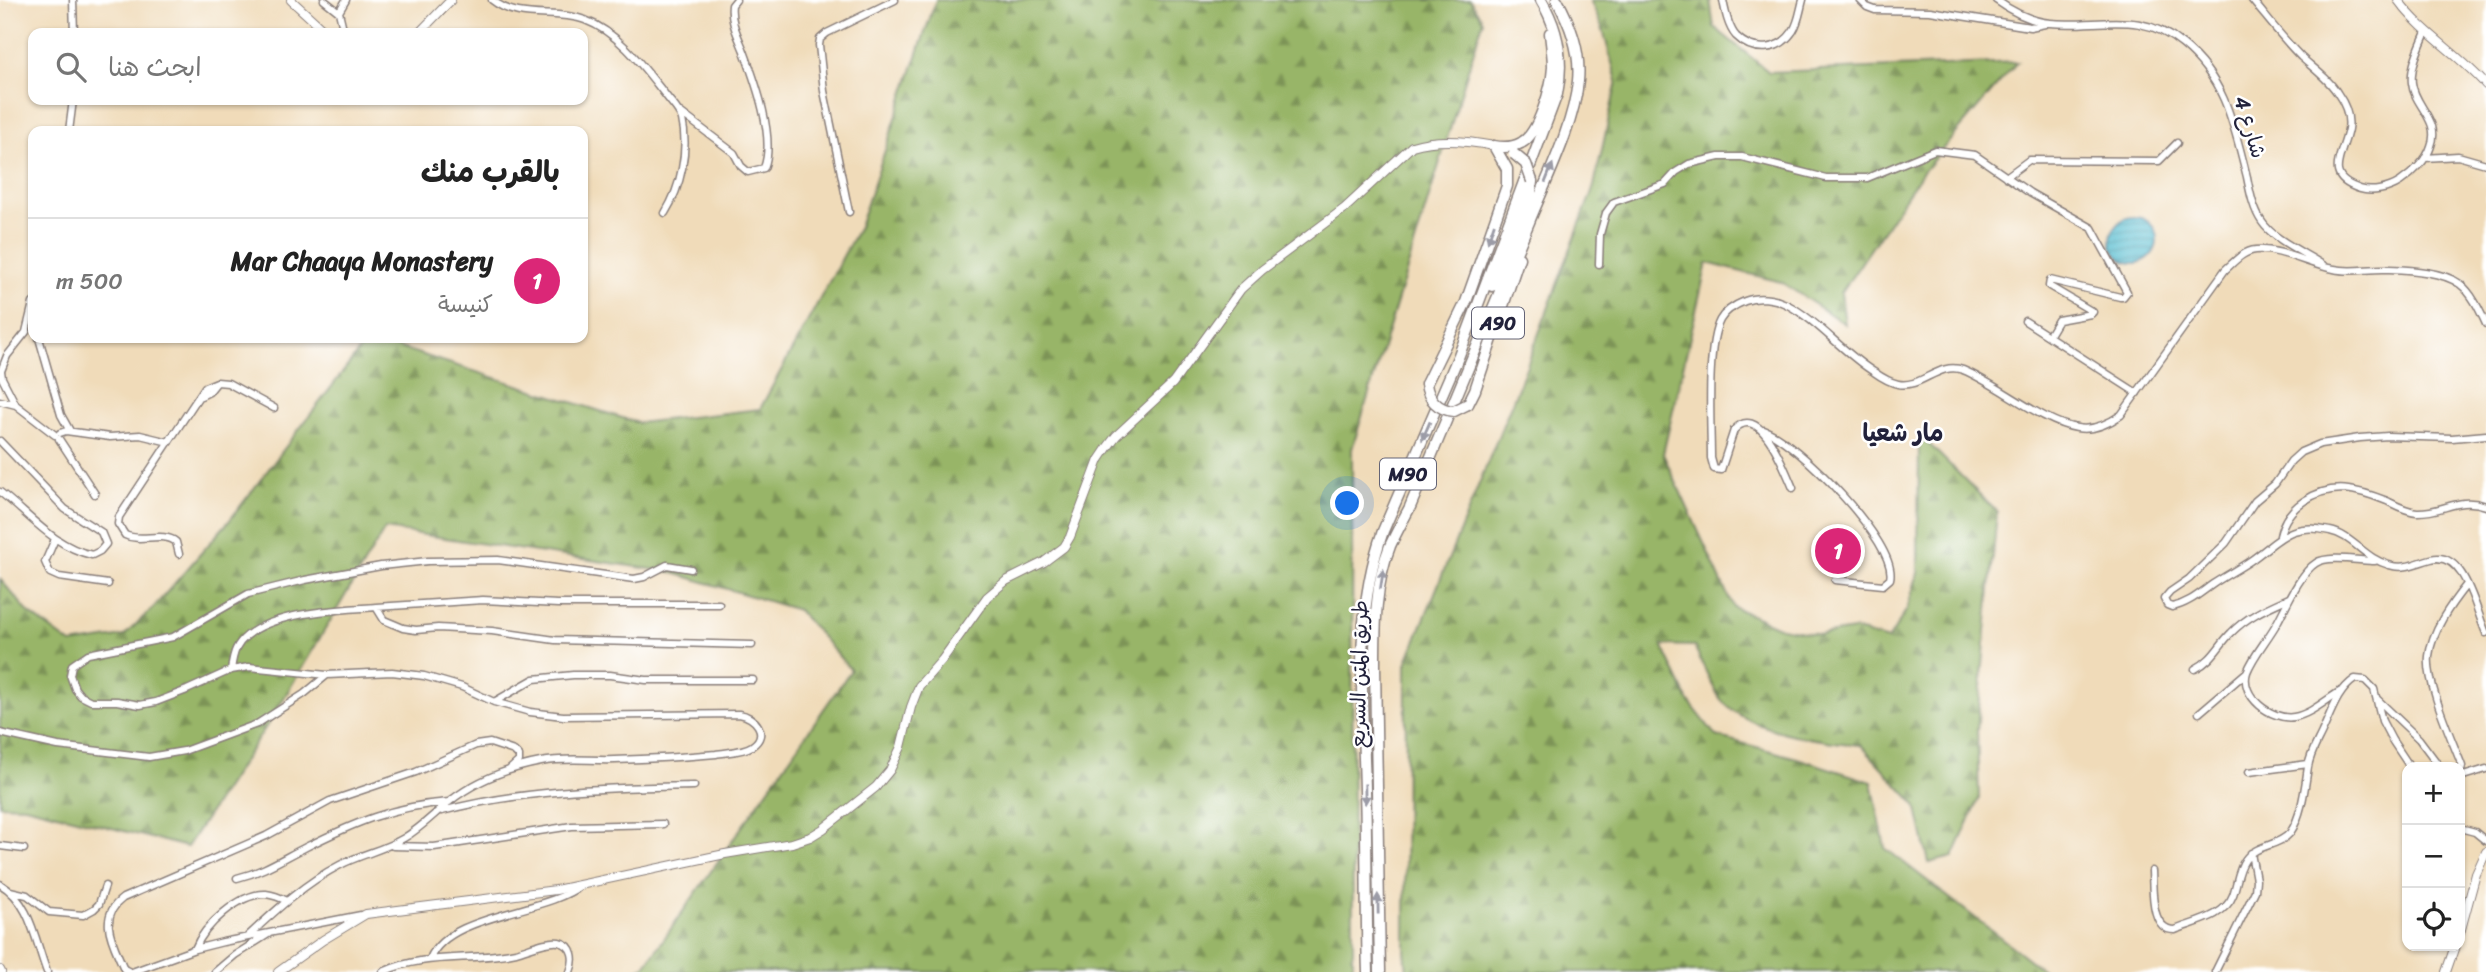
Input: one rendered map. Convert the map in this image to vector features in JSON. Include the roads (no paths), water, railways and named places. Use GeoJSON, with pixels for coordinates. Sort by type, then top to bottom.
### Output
{"type":"FeatureCollection","features":[{"type":"Feature","properties":{"kind":"highway","name":"طريق المتن السريع"},"geometry":{"type":"LineString","coordinates":[[1368,972],[1362,661],[1368,583],[1373,558],[1383,531],[1459,355],[1557,94],[1561,60],[1556,32],[1541,0]]}},
{"type":"Feature","properties":{"kind":"highway","name":"طريق المتن السريع"},"geometry":{"type":"LineString","coordinates":[[1380,972],[1375,665],[1376,622],[1383,569],[1390,546],[1410,508],[1572,111],[1577,90],[1576,46],[1573,33],[1557,0]]}},
{"type":"Feature","properties":{"kind":"highway"},"geometry":{"type":"LineString","coordinates":[[1494,146],[1510,151],[1521,143],[1530,136],[1543,108],[1553,68],[1550,16]]}},
{"type":"Feature","properties":{"kind":"highway"},"geometry":{"type":"LineString","coordinates":[[1466,302],[1509,178],[1494,146]]}},
{"type":"Feature","properties":{"kind":"highway","name":"A90"},"geometry":{"type":"LineString","coordinates":[[1483,329],[1485,304],[1531,192],[1532,181],[1528,167],[1510,151]]}},
{"type":"Feature","properties":{"kind":"highway","name":"A90"},"geometry":{"type":"LineString","coordinates":[[1466,302],[1426,384],[1429,395],[1437,406],[1454,411],[1468,404],[1475,390],[1515,275],[1521,240]]}},
{"type":"Feature","properties":{"kind":"highway","name":"A90"},"geometry":{"type":"LineString","coordinates":[[1459,355],[1458,348],[1468,314],[1466,302]]}},
{"type":"Feature","properties":{"kind":"main road"},"geometry":{"type":"LineString","coordinates":[[291,0],[322,28]]}},
{"type":"Feature","properties":{"kind":"main road"},"geometry":{"type":"LineString","coordinates":[[424,28],[451,0]]}},
{"type":"Feature","properties":{"kind":"main road"},"geometry":{"type":"LineString","coordinates":[[2398,0],[2427,32],[2466,64],[2486,85]]}},
{"type":"Feature","properties":{"kind":"main road"},"geometry":{"type":"LineString","coordinates":[[278,972],[366,914],[582,885],[801,841],[817,833],[883,780],[898,754],[919,686],[942,660],[993,591],[1061,550],[1070,537],[1107,447],[1173,383],[1246,283],[1345,208],[1412,146],[1465,141],[1494,146]]}},
{"type":"Feature","properties":{"kind":"main road"},"geometry":{"type":"LineString","coordinates":[[2465,917],[2476,874],[2486,852]]}},
{"type":"Feature","properties":{"kind":"main road"},"geometry":{"type":"LineString","coordinates":[[2446,972],[2453,951]]}},
{"type":"Feature","properties":{"kind":"street"},"geometry":{"type":"LineString","coordinates":[[73,0],[74,28]]}},
{"type":"Feature","properties":{"kind":"street"},"geometry":{"type":"LineString","coordinates":[[324,0],[339,12]]}},
{"type":"Feature","properties":{"kind":"street"},"geometry":{"type":"LineString","coordinates":[[342,28],[339,12],[346,0]]}},
{"type":"Feature","properties":{"kind":"street"},"geometry":{"type":"LineString","coordinates":[[492,0],[510,10],[569,15],[603,29],[648,72],[679,111],[734,153],[741,166],[753,173],[764,168],[767,160],[765,127],[755,79],[733,21],[732,5],[736,0]]}},
{"type":"Feature","properties":{"kind":"street"},"geometry":{"type":"LineString","coordinates":[[849,212],[824,91],[818,45],[827,33],[895,0]]}},
{"type":"Feature","properties":{"kind":"street"},"geometry":{"type":"LineString","coordinates":[[1723,0],[1725,12],[1735,34],[1755,47],[1765,49],[1784,40],[1793,31],[1803,0]]}},
{"type":"Feature","properties":{"kind":"street"},"geometry":{"type":"LineString","coordinates":[[1860,0],[1875,10],[1930,11],[2030,27],[2047,23]]}},
{"type":"Feature","properties":{"kind":"street","name":"شارع 4"},"geometry":{"type":"LineString","coordinates":[[1996,0],[2026,17],[2047,23],[2132,22],[2161,30],[2182,44],[2205,68],[2226,102],[2232,116],[2253,203],[2261,221],[2272,232],[2328,268]]}},
{"type":"Feature","properties":{"kind":"street"},"geometry":{"type":"LineString","coordinates":[[2252,0],[2286,41],[2338,93],[2348,114],[2348,127],[2337,173],[2342,181],[2366,191],[2387,188],[2406,178],[2425,158],[2432,145],[2433,128],[2413,90],[2411,79],[2427,32]]}},
{"type":"Feature","properties":{"kind":"street"},"geometry":{"type":"LineString","coordinates":[[70,126],[72,105]]}},
{"type":"Feature","properties":{"kind":"street"},"geometry":{"type":"LineString","coordinates":[[665,213],[674,199],[684,145],[679,111]]}},
{"type":"Feature","properties":{"kind":"street"},"geometry":{"type":"LineString","coordinates":[[2006,177],[2029,160],[2159,161],[2177,143]]}},
{"type":"Feature","properties":{"kind":"street"},"geometry":{"type":"LineString","coordinates":[[1599,264],[1600,234],[1606,213],[1614,202],[1665,184],[1676,172],[1689,164],[1719,157],[1742,157],[1826,178],[1867,178],[1935,150],[1957,151],[1975,155],[2006,177],[2092,228],[2127,292],[2120,297],[2050,280],[2049,286],[2093,312],[2058,320],[2049,335]]}},
{"type":"Feature","properties":{"kind":"street"},"geometry":{"type":"LineString","coordinates":[[2425,158],[2458,156],[2486,164]]}},
{"type":"Feature","properties":{"kind":"street"},"geometry":{"type":"LineString","coordinates":[[1835,580],[1883,585],[1890,579],[1892,569],[1866,523],[1843,496],[1782,439],[1753,424],[1746,422],[1739,425],[1731,437],[1721,470],[1714,468],[1711,458],[1711,399],[1716,330],[1727,312],[1752,298],[1771,299],[1787,304],[1853,357],[1890,381],[1906,384],[1957,368],[2070,427],[2086,429],[2105,424],[2121,415],[2225,270],[2240,257],[2259,250],[2354,272],[2386,269],[2437,275],[2461,285],[2486,324]]}},
{"type":"Feature","properties":{"kind":"street"},"geometry":{"type":"LineString","coordinates":[[2025,321],[2137,393]]}},
{"type":"Feature","properties":{"kind":"street"},"geometry":{"type":"LineString","coordinates":[[16,405],[1,371],[7,356],[28,327]]}},
{"type":"Feature","properties":{"kind":"street"},"geometry":{"type":"LineString","coordinates":[[40,343],[61,415],[70,431]]}},
{"type":"Feature","properties":{"kind":"street"},"geometry":{"type":"LineString","coordinates":[[179,554],[174,539],[129,538],[118,524],[121,511],[201,396],[218,382],[228,383],[274,408]]}},
{"type":"Feature","properties":{"kind":"street"},"geometry":{"type":"LineString","coordinates":[[0,401],[16,405],[58,435],[95,495]]}},
{"type":"Feature","properties":{"kind":"street"},"geometry":{"type":"LineString","coordinates":[[1762,430],[1793,488]]}},
{"type":"Feature","properties":{"kind":"street"},"geometry":{"type":"LineString","coordinates":[[58,435],[70,431],[110,437],[139,435],[169,442]]}},
{"type":"Feature","properties":{"kind":"street"},"geometry":{"type":"LineString","coordinates":[[2377,561],[2342,535],[2326,530],[2303,529],[2280,536],[2254,558],[2192,599],[2176,607],[2167,605],[2164,599],[2226,543],[2255,501],[2275,484],[2301,452],[2320,444],[2353,439],[2486,435]]}},
{"type":"Feature","properties":{"kind":"street"},"geometry":{"type":"LineString","coordinates":[[0,441],[65,509],[101,531],[106,541],[100,551],[92,555],[55,539],[0,492]]}},
{"type":"Feature","properties":{"kind":"street"},"geometry":{"type":"LineString","coordinates":[[2280,536],[2282,527],[2297,506],[2332,488],[2356,492],[2417,512],[2457,502],[2486,506]]}},
{"type":"Feature","properties":{"kind":"street"},"geometry":{"type":"LineString","coordinates":[[55,539],[45,562],[50,573],[59,577],[108,584]]}},
{"type":"Feature","properties":{"kind":"street"},"geometry":{"type":"LineString","coordinates":[[2343,690],[2296,717],[2283,716],[2264,708],[2252,698],[2245,681],[2291,597],[2316,562],[2330,559],[2377,561],[2399,568],[2446,558],[2456,565],[2467,584],[2486,632]]}},
{"type":"Feature","properties":{"kind":"street"},"geometry":{"type":"LineString","coordinates":[[248,936],[287,901],[340,865],[390,846],[427,823],[449,802],[475,785],[508,771],[559,760],[614,761],[727,752],[749,748],[758,741],[761,735],[760,727],[754,719],[740,714],[563,716],[530,712],[494,702],[462,687],[424,676],[392,672],[327,675],[262,667],[231,670],[156,702],[140,705],[117,701],[91,701],[75,690],[71,675],[72,665],[89,654],[173,637],[248,594],[381,566],[428,561],[498,560],[634,579],[667,565],[691,569]]}},
{"type":"Feature","properties":{"kind":"street"},"geometry":{"type":"LineString","coordinates":[[2461,762],[2433,684],[2429,662],[2431,645],[2442,622],[2467,584]]}},
{"type":"Feature","properties":{"kind":"street"},"geometry":{"type":"LineString","coordinates":[[2195,668],[2213,657],[2237,627],[2254,615],[2291,597]]}},
{"type":"Feature","properties":{"kind":"street"},"geometry":{"type":"LineString","coordinates":[[231,670],[235,650],[243,639],[275,621],[334,610],[483,600],[558,604],[719,604]]}},
{"type":"Feature","properties":{"kind":"street"},"geometry":{"type":"LineString","coordinates":[[376,607],[384,620],[415,630],[438,628],[492,631],[555,640],[752,645]]}},
{"type":"Feature","properties":{"kind":"street"},"geometry":{"type":"LineString","coordinates":[[2199,713],[2248,672]]}},
{"type":"Feature","properties":{"kind":"street"},"geometry":{"type":"LineString","coordinates":[[494,702],[534,679],[573,674],[646,680],[752,680]]}},
{"type":"Feature","properties":{"kind":"street"},"geometry":{"type":"LineString","coordinates":[[0,733],[58,746],[149,757],[184,751],[257,724],[304,695],[327,675]]}},
{"type":"Feature","properties":{"kind":"street"},"geometry":{"type":"LineString","coordinates":[[2152,872],[2157,917],[2169,930],[2219,912],[2227,906],[2241,868],[2251,853],[2290,833],[2305,798],[2308,764],[2329,715],[2352,680],[2360,678],[2370,684],[2382,721],[2407,762]]}},
{"type":"Feature","properties":{"kind":"street"},"geometry":{"type":"LineString","coordinates":[[2376,698],[2419,739],[2436,762]]}},
{"type":"Feature","properties":{"kind":"street"},"geometry":{"type":"LineString","coordinates":[[366,914],[248,936],[195,949],[131,972],[124,969],[107,925],[113,907],[123,898],[266,836],[330,801],[416,772],[476,745],[490,743],[514,751],[519,756],[519,761],[508,771]]}},
{"type":"Feature","properties":{"kind":"street"},"geometry":{"type":"LineString","coordinates":[[2249,772],[2308,764]]}},
{"type":"Feature","properties":{"kind":"street"},"geometry":{"type":"LineString","coordinates":[[2465,775],[2486,769]]}},
{"type":"Feature","properties":{"kind":"street"},"geometry":{"type":"LineString","coordinates":[[439,811],[536,793],[575,789],[694,786]]}},
{"type":"Feature","properties":{"kind":"street"},"geometry":{"type":"LineString","coordinates":[[237,878],[267,870],[362,820],[403,807],[449,802]]}},
{"type":"Feature","properties":{"kind":"street"},"geometry":{"type":"LineString","coordinates":[[390,846],[433,847],[572,827],[663,824]]}},
{"type":"Feature","properties":{"kind":"street"},"geometry":{"type":"LineString","coordinates":[[2465,829],[2475,832],[2486,841]]}},
{"type":"Feature","properties":{"kind":"street"},"geometry":{"type":"LineString","coordinates":[[0,846],[24,849]]}},
{"type":"Feature","properties":{"kind":"street"},"geometry":{"type":"LineString","coordinates":[[2215,972],[2255,891],[2256,880],[2251,853]]}},
{"type":"Feature","properties":{"kind":"street"},"geometry":{"type":"LineString","coordinates":[[0,884],[23,906],[47,972]]}},
{"type":"Feature","properties":{"kind":"street"},"geometry":{"type":"LineString","coordinates":[[430,959],[435,948],[452,935],[506,913],[569,893],[582,885]]}},
{"type":"Feature","properties":{"kind":"street"},"geometry":{"type":"LineString","coordinates":[[10,891],[27,895],[49,912],[83,915],[99,904],[104,886]]}},
{"type":"Feature","properties":{"kind":"street"},"geometry":{"type":"LineString","coordinates":[[195,949],[207,928],[225,911],[241,902],[262,894],[287,901]]}},
{"type":"Feature","properties":{"kind":"street"},"geometry":{"type":"LineString","coordinates":[[2465,907],[2469,905]]}},
{"type":"Feature","properties":{"kind":"street"},"geometry":{"type":"LineString","coordinates":[[215,972],[234,955],[274,931]]}},
{"type":"Feature","properties":{"kind":"street"},"geometry":{"type":"LineString","coordinates":[[383,972],[430,959],[496,956],[557,942],[569,947],[573,954],[570,972]]}},
{"type":"Feature","properties":{"kind":"water"},"geometry":{"type":"Polygon","coordinates":[[[2134,217],[2150,224],[2157,240],[2150,256],[2134,263],[2118,256],[2111,240],[2118,224],[2134,217]]]}},
{"type":"Feature","properties":{"kind":"place","name":"Mar Chaaya Monastery"},"geometry":{"type":"Point","coordinates":[1838,551]}},
{"type":"Feature","properties":{"kind":"district","name":"مار شعيا"},"geometry":{"type":"Point","coordinates":[1903,433]}}]}
